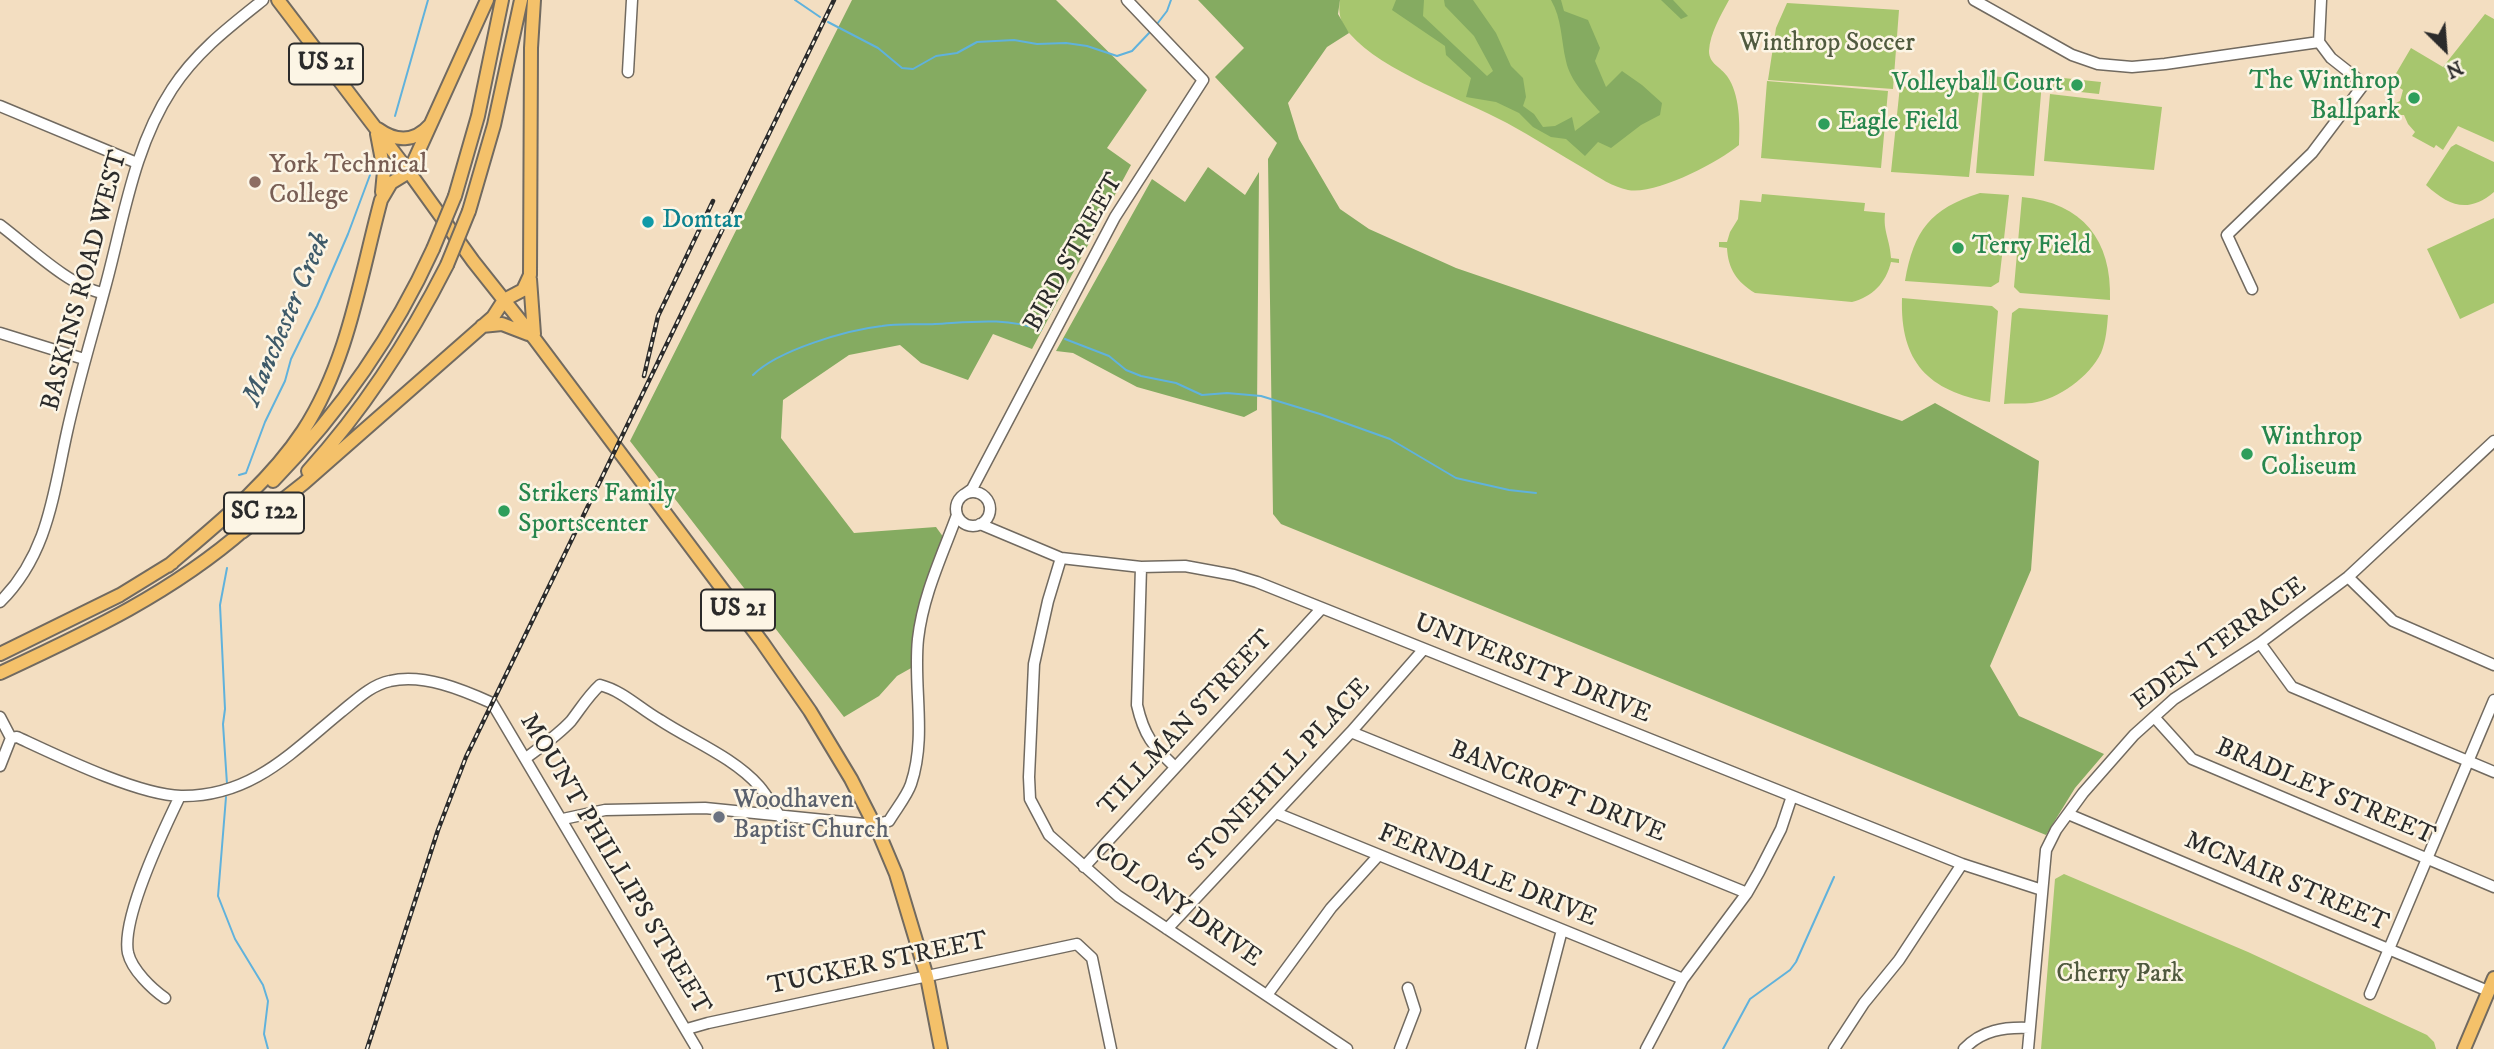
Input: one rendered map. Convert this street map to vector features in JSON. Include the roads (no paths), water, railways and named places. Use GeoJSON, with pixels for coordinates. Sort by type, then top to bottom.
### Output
{"type":"FeatureCollection","features":[{"type":"Feature","properties":{"kind":"main road","name":"US 21"},"geometry":{"type":"LineString","coordinates":[[278,0],[788,678],[831,744],[874,825],[895,874],[927,977],[941,1049]]}},
{"type":"Feature","properties":{"kind":"main road"},"geometry":{"type":"LineString","coordinates":[[381,200],[391,183],[409,172],[487,0]]}},
{"type":"Feature","properties":{"kind":"main road","name":"SC 122"},"geometry":{"type":"LineString","coordinates":[[0,654],[120,595],[168,566],[229,521],[263,490],[331,418],[396,323],[433,249],[455,196],[478,116],[502,0]]}},
{"type":"Feature","properties":{"kind":"main road","name":"SC 122"},"geometry":{"type":"LineString","coordinates":[[0,673],[135,608],[192,570],[242,532],[306,473],[370,396],[413,331],[447,265],[469,211],[491,137],[521,0]]}},
{"type":"Feature","properties":{"kind":"main road"},"geometry":{"type":"LineString","coordinates":[[534,0],[531,48],[530,275],[534,338]]}},
{"type":"Feature","properties":{"kind":"main road"},"geometry":{"type":"LineString","coordinates":[[374,127],[393,137],[409,139],[423,132],[434,121]]}},
{"type":"Feature","properties":{"kind":"main road"},"geometry":{"type":"LineString","coordinates":[[168,566],[261,483],[293,445],[313,415],[340,356],[381,200],[384,171],[382,152],[374,127]]}},
{"type":"Feature","properties":{"kind":"main road"},"geometry":{"type":"LineString","coordinates":[[242,532],[329,461],[496,315],[505,300],[523,290],[530,275]]}},
{"type":"Feature","properties":{"kind":"main road"},"geometry":{"type":"LineString","coordinates":[[482,326],[511,326],[534,338]]}},
{"type":"Feature","properties":{"kind":"main road"},"geometry":{"type":"LineString","coordinates":[[2464,1049],[2494,978]]}},
{"type":"Feature","properties":{"kind":"street","name":"BASKINS ROAD WEST"},"geometry":{"type":"LineString","coordinates":[[0,602],[30,564],[40,544],[84,359],[138,163],[161,108],[188,67],[219,36],[263,0]]}},
{"type":"Feature","properties":{"kind":"street"},"geometry":{"type":"LineString","coordinates":[[628,72],[632,0]]}},
{"type":"Feature","properties":{"kind":"street","name":"BIRD STREET"},"geometry":{"type":"LineString","coordinates":[[874,825],[889,821],[911,786],[919,750],[918,641],[928,592],[952,531],[961,519],[956,506],[972,489],[1115,217],[1203,80],[1127,0]]}},
{"type":"Feature","properties":{"kind":"street"},"geometry":{"type":"LineString","coordinates":[[1974,0],[2072,55],[2098,64],[2132,67],[2165,64],[2319,42]]}},
{"type":"Feature","properties":{"kind":"street"},"geometry":{"type":"LineString","coordinates":[[2252,289],[2227,235],[2312,153],[2364,85],[2331,58],[2319,42],[2321,0]]}},
{"type":"Feature","properties":{"kind":"street"},"geometry":{"type":"LineString","coordinates":[[0,106],[138,163]]}},
{"type":"Feature","properties":{"kind":"street"},"geometry":{"type":"LineString","coordinates":[[0,225],[72,281],[86,289],[103,293]]}},
{"type":"Feature","properties":{"kind":"street"},"geometry":{"type":"LineString","coordinates":[[0,333],[84,359]]}},
{"type":"Feature","properties":{"kind":"street","name":"EDEN TERRACE"},"geometry":{"type":"LineString","coordinates":[[2028,1049],[2046,850],[2068,814],[2114,755],[2174,699],[2260,643],[2348,577],[2494,441]]}},
{"type":"Feature","properties":{"kind":"street","name":"BIRD STREET"},"geometry":{"type":"LineString","coordinates":[[989,514],[982,489],[991,451]]}},
{"type":"Feature","properties":{"kind":"street"},"geometry":{"type":"LineString","coordinates":[[965,494],[979,493],[986,499]]}},
{"type":"Feature","properties":{"kind":"street"},"geometry":{"type":"LineString","coordinates":[[961,519],[980,524],[989,514],[998,531]]}},
{"type":"Feature","properties":{"kind":"street","name":"UNIVERSITY DRIVE"},"geometry":{"type":"LineString","coordinates":[[980,524],[1061,558],[1141,567],[1185,566],[1234,575],[1962,864],[2042,890]]}},
{"type":"Feature","properties":{"kind":"street","name":"COLONY DRIVE"},"geometry":{"type":"LineString","coordinates":[[1061,558],[1034,664],[1029,777],[1031,799],[1049,835],[1118,896],[1347,1049]]}},
{"type":"Feature","properties":{"kind":"street"},"geometry":{"type":"LineString","coordinates":[[1141,567],[1137,705],[1141,726],[1152,745],[1175,767]]}},
{"type":"Feature","properties":{"kind":"street"},"geometry":{"type":"LineString","coordinates":[[2348,577],[2393,621],[2494,665]]}},
{"type":"Feature","properties":{"kind":"street","name":"TILLMAN STREET"},"geometry":{"type":"LineString","coordinates":[[1084,867],[1321,609]]}},
{"type":"Feature","properties":{"kind":"street"},"geometry":{"type":"LineString","coordinates":[[2260,643],[2292,687],[2494,772]]}},
{"type":"Feature","properties":{"kind":"street","name":"STONEHILL PLACE"},"geometry":{"type":"LineString","coordinates":[[1167,929],[1351,732],[1423,650]]}},
{"type":"Feature","properties":{"kind":"street","name":"MOUNT PHILLIPS STREET"},"geometry":{"type":"LineString","coordinates":[[180,796],[230,789],[268,771],[366,692],[390,681],[414,680],[439,684],[468,692],[492,703],[697,1049]]}},
{"type":"Feature","properties":{"kind":"street"},"geometry":{"type":"LineString","coordinates":[[526,758],[551,740],[600,685],[616,690],[739,769],[759,786],[780,818]]}},
{"type":"Feature","properties":{"kind":"street"},"geometry":{"type":"LineString","coordinates":[[2370,994],[2494,700]]}},
{"type":"Feature","properties":{"kind":"street"},"geometry":{"type":"LineString","coordinates":[[0,717],[11,738],[0,766]]}},
{"type":"Feature","properties":{"kind":"street","name":"BRADLEY STREET"},"geometry":{"type":"LineString","coordinates":[[2155,718],[2192,760],[2494,887]]}},
{"type":"Feature","properties":{"kind":"street","name":"BANCROFT DRIVE"},"geometry":{"type":"LineString","coordinates":[[1351,732],[1747,893]]}},
{"type":"Feature","properties":{"kind":"street"},"geometry":{"type":"LineString","coordinates":[[11,738],[17,737],[150,791],[180,796],[156,846],[130,923],[128,954],[148,985],[165,998]]}},
{"type":"Feature","properties":{"kind":"street"},"geometry":{"type":"LineString","coordinates":[[1646,1049],[1683,979],[1747,893],[1771,851],[1792,796]]}},
{"type":"Feature","properties":{"kind":"street"},"geometry":{"type":"LineString","coordinates":[[563,819],[605,810],[705,808],[780,818],[874,825]]}},
{"type":"Feature","properties":{"kind":"street","name":"FERNDALE DRIVE"},"geometry":{"type":"LineString","coordinates":[[1276,813],[1683,979]]}},
{"type":"Feature","properties":{"kind":"street","name":"MCNAIR STREET"},"geometry":{"type":"LineString","coordinates":[[2068,814],[2488,991]]}},
{"type":"Feature","properties":{"kind":"street"},"geometry":{"type":"LineString","coordinates":[[1267,995],[1331,908],[1378,856]]}},
{"type":"Feature","properties":{"kind":"street"},"geometry":{"type":"LineString","coordinates":[[1834,1049],[1864,1003],[1899,960],[1962,864]]}},
{"type":"Feature","properties":{"kind":"street"},"geometry":{"type":"LineString","coordinates":[[1531,1049],[1562,930]]}},
{"type":"Feature","properties":{"kind":"street","name":"TUCKER STREET"},"geometry":{"type":"LineString","coordinates":[[687,1029],[1077,944],[1092,958],[1111,1049]]}},
{"type":"Feature","properties":{"kind":"street"},"geometry":{"type":"LineString","coordinates":[[1400,1049],[1415,1010],[1408,988]]}},
{"type":"Feature","properties":{"kind":"street"},"geometry":{"type":"LineString","coordinates":[[1964,1049],[1987,1032],[2029,1028]]}},
{"type":"Feature","properties":{"kind":"waterway","name":"Manchester Creek"},"geometry":{"type":"LineString","coordinates":[[395,116],[428,0]]}},
{"type":"Feature","properties":{"kind":"waterway"},"geometry":{"type":"LineString","coordinates":[[795,0],[820,17]]}},
{"type":"Feature","properties":{"kind":"waterway"},"geometry":{"type":"LineString","coordinates":[[1157,24],[1171,0]]}},
{"type":"Feature","properties":{"kind":"waterway"},"geometry":{"type":"LineString","coordinates":[[828,22],[878,48],[902,68],[913,69],[936,56],[957,53],[977,42],[1014,40],[1037,44],[1066,43],[1087,46],[1117,56],[1132,51],[1150,32]]}},
{"type":"Feature","properties":{"kind":"waterway","name":"Manchester Creek"},"geometry":{"type":"LineString","coordinates":[[239,475],[246,473],[265,422],[285,381],[291,359],[348,234],[370,175]]}},
{"type":"Feature","properties":{"kind":"waterway"},"geometry":{"type":"LineString","coordinates":[[753,375],[779,357],[832,337],[867,328],[988,321],[1014,323],[1041,330]]}},
{"type":"Feature","properties":{"kind":"waterway"},"geometry":{"type":"LineString","coordinates":[[1065,339],[1109,356],[1126,370],[1141,376],[1176,383],[1202,395],[1227,393],[1261,396],[1390,439],[1456,478],[1536,493]]}},
{"type":"Feature","properties":{"kind":"waterway","name":"Manchester Creek"},"geometry":{"type":"LineString","coordinates":[[227,568],[220,605],[227,784]]}},
{"type":"Feature","properties":{"kind":"waterway","name":"Manchester Creek"},"geometry":{"type":"LineString","coordinates":[[226,797],[218,896],[235,939],[263,985],[268,1001],[264,1034],[268,1049]]}},
{"type":"Feature","properties":{"kind":"waterway"},"geometry":{"type":"LineString","coordinates":[[1723,1049],[1750,999],[1790,970],[1796,962],[1834,877]]}},
{"type":"Feature","properties":{"kind":"railway"},"geometry":{"type":"LineString","coordinates":[[367,1049],[438,830],[466,757],[834,0]]}},
{"type":"Feature","properties":{"kind":"railway"},"geometry":{"type":"LineString","coordinates":[[644,376],[658,316],[713,201]]}},
{"type":"Feature","properties":{"kind":"place","name":"Volleyball Court"},"geometry":{"type":"Point","coordinates":[2077,85]}},
{"type":"Feature","properties":{"kind":"place","name":"The Winthrop Ballpark"},"geometry":{"type":"Point","coordinates":[2414,98]}},
{"type":"Feature","properties":{"kind":"place","name":"Eagle Field"},"geometry":{"type":"Point","coordinates":[1824,124]}},
{"type":"Feature","properties":{"kind":"place","name":"York Technical College"},"geometry":{"type":"Point","coordinates":[255,182]}},
{"type":"Feature","properties":{"kind":"place","name":"Domtar"},"geometry":{"type":"Point","coordinates":[648,222]}},
{"type":"Feature","properties":{"kind":"place","name":"Terry Field"},"geometry":{"type":"Point","coordinates":[1958,248]}},
{"type":"Feature","properties":{"kind":"place","name":"Winthrop Coliseum"},"geometry":{"type":"Point","coordinates":[2247,454]}},
{"type":"Feature","properties":{"kind":"place","name":"Strikers Family Sportscenter"},"geometry":{"type":"Point","coordinates":[504,511]}},
{"type":"Feature","properties":{"kind":"place","name":"Woodhaven Baptist Church"},"geometry":{"type":"Point","coordinates":[719,817]}},
{"type":"Feature","properties":{"kind":"park label","name":"Winthrop Soccer"},"geometry":{"type":"Point","coordinates":[1827,45]}},
{"type":"Feature","properties":{"kind":"park label","name":"Cherry Park"},"geometry":{"type":"Point","coordinates":[2120,976]}}]}
